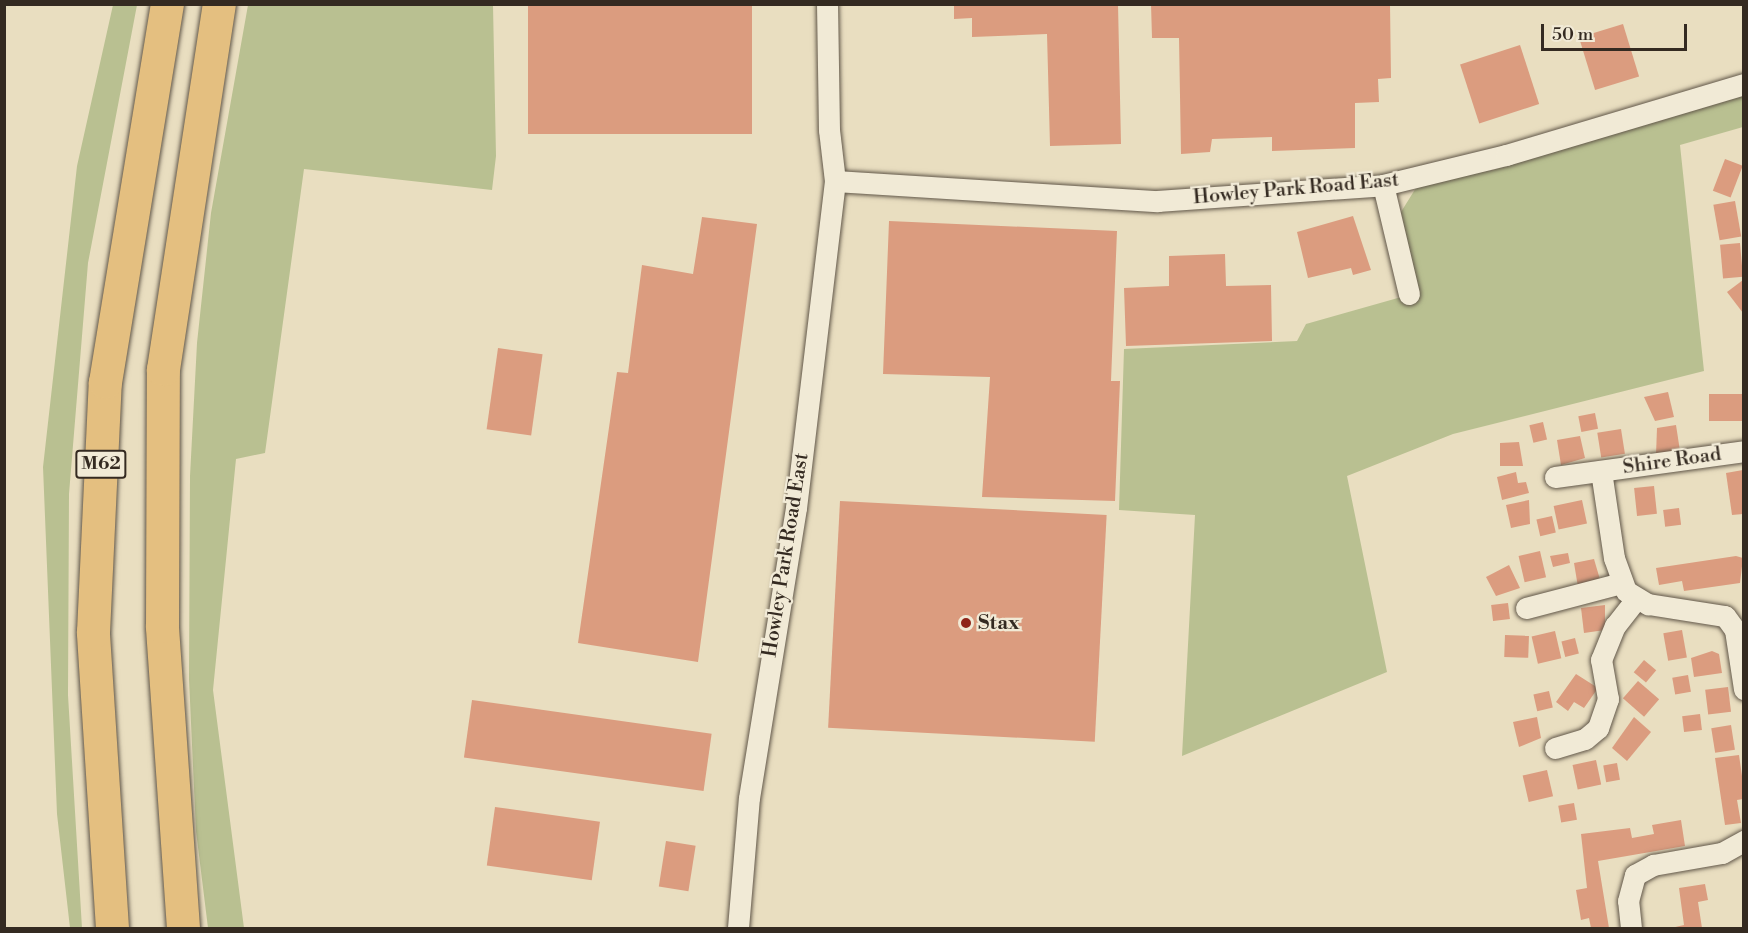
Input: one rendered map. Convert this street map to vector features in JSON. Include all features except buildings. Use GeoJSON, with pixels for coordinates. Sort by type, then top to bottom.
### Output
{"type":"FeatureCollection","features":[{"type":"Feature","properties":{"kind":"highway","name":"M62"},"geometry":{"type":"LineString","coordinates":[[112,928],[93,632],[105,382],[167,4]]}},
{"type":"Feature","properties":{"kind":"highway"},"geometry":{"type":"LineString","coordinates":[[183,928],[162,626],[164,369],[219,4]]}},
{"type":"Feature","properties":{"kind":"street","name":"Howley Park Road East"},"geometry":{"type":"LineString","coordinates":[[738,928],[749,798],[796,508],[835,181],[829,130],[827,4]]}},
{"type":"Feature","properties":{"kind":"street","name":"Howley Park Road East"},"geometry":{"type":"LineString","coordinates":[[835,181],[1157,201],[1383,184],[1506,155],[1743,84]]}},
{"type":"Feature","properties":{"kind":"street"},"geometry":{"type":"LineString","coordinates":[[1383,184],[1409,294]]}},
{"type":"Feature","properties":{"kind":"street","name":"Shire Road"},"geometry":{"type":"LineString","coordinates":[[1555,477],[1743,451]]}},
{"type":"Feature","properties":{"kind":"street","name":"Shire Road"},"geometry":{"type":"LineString","coordinates":[[1601,471],[1621,583],[1635,600]]}},
{"type":"Feature","properties":{"kind":"street"},"geometry":{"type":"LineString","coordinates":[[1526,608],[1621,583]]}},
{"type":"Feature","properties":{"kind":"street"},"geometry":{"type":"LineString","coordinates":[[1555,748],[1585,739],[1602,721],[1608,699],[1601,660],[1615,626],[1635,600],[1725,616],[1735,630],[1743,689]]}},
{"type":"Feature","properties":{"kind":"street"},"geometry":{"type":"LineString","coordinates":[[1631,926],[1628,901],[1635,875],[1671,861],[1722,853],[1743,842]]}},
{"type":"Feature","properties":{"kind":"green space"},"geometry":{"type":"Polygon","coordinates":[[[113,5],[137,5],[88,263],[69,494],[68,695],[82,928],[70,928],[57,814],[43,467],[77,166],[113,5]]]}},
{"type":"Feature","properties":{"kind":"green space"},"geometry":{"type":"Polygon","coordinates":[[[248,5],[493,5],[496,156],[492,190],[304,169],[265,453],[236,459],[213,690],[244,928],[208,928],[196,831],[189,679],[190,476],[197,343],[211,213],[248,5]]]}},
{"type":"Feature","properties":{"kind":"green space"},"geometry":{"type":"Polygon","coordinates":[[[1743,96],[1743,127],[1680,145],[1704,371],[1453,434],[1347,476],[1387,672],[1182,756],[1195,515],[1119,510],[1124,349],[1297,341],[1306,324],[1419,292],[1401,212],[1419,183],[1493,170],[1743,96]]]}},
{"type":"Feature","properties":{"kind":"place","name":"Stax"},"geometry":{"type":"Point","coordinates":[966,623]}}]}
